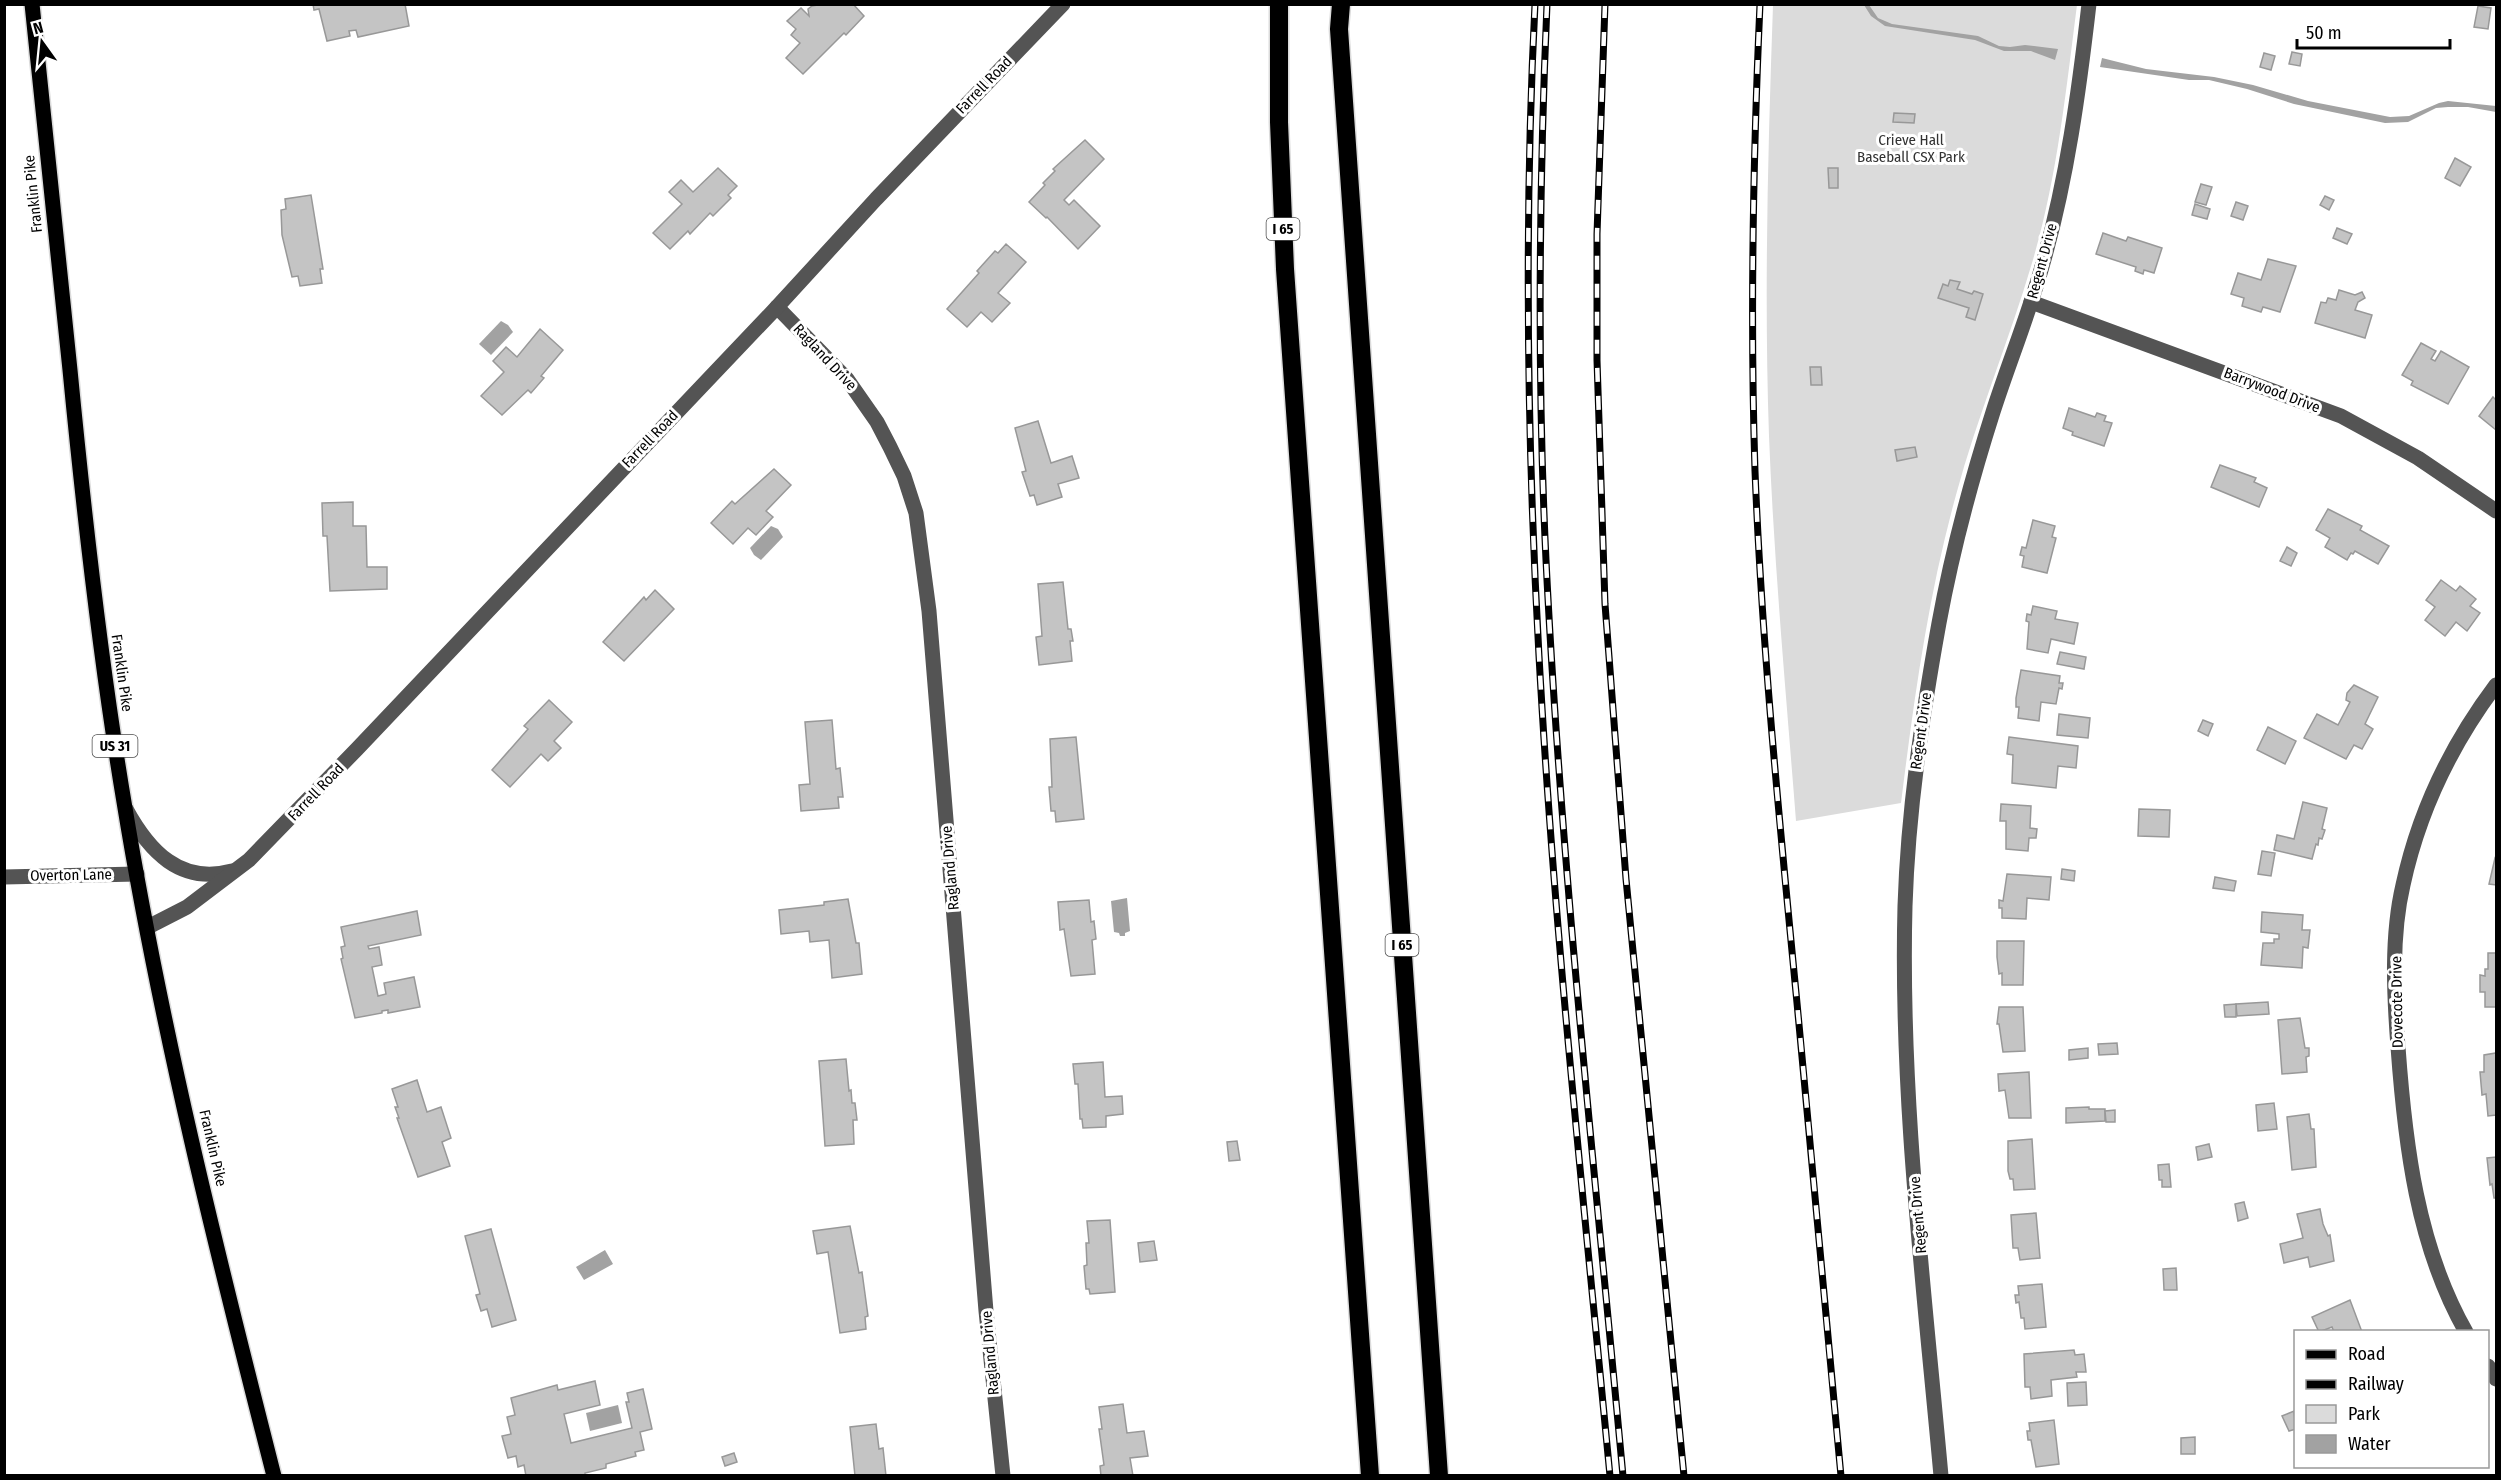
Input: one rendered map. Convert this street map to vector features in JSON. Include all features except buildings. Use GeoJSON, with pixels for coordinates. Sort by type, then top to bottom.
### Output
{"type":"FeatureCollection","features":[{"type":"Feature","properties":{"kind":"highway","name":"I 65"},"geometry":{"type":"LineString","coordinates":[[1279,4],[1279,122],[1285,269],[1370,1476]]}},
{"type":"Feature","properties":{"kind":"highway","name":"I 65"},"geometry":{"type":"LineString","coordinates":[[1341,4],[1339,29],[1439,1476]]}},
{"type":"Feature","properties":{"kind":"main road","name":"Franklin Pike"},"geometry":{"type":"LineString","coordinates":[[32,4],[86,526],[102,664],[124,806],[189,1124],[274,1476]]}},
{"type":"Feature","properties":{"kind":"street","name":"Farrell Road"},"geometry":{"type":"LineString","coordinates":[[148,927],[187,908],[249,860],[365,741],[777,307],[884,190],[1063,4]]}},
{"type":"Feature","properties":{"kind":"street","name":"Regent Drive"},"geometry":{"type":"LineString","coordinates":[[1941,1476],[1917,1199],[1908,1060],[1904,944],[1910,830],[1928,684],[1950,569],[1981,448],[2043,262],[2064,174],[2089,4]]}},
{"type":"Feature","properties":{"kind":"street","name":"Barrywood Drive"},"geometry":{"type":"LineString","coordinates":[[2031,302],[2342,416],[2418,458],[2496,511]]}},
{"type":"Feature","properties":{"kind":"street","name":"Ragland Drive"},"geometry":{"type":"LineString","coordinates":[[777,307],[834,363],[877,422],[904,476],[920,534],[929,610],[985,1299],[1003,1476]]}},
{"type":"Feature","properties":{"kind":"street","name":"Dovecote Drive"},"geometry":{"type":"LineString","coordinates":[[2465,1330],[2430,1249],[2416,1191],[2402,1094],[2395,1009],[2396,939],[2402,888],[2426,804],[2458,742],[2496,685]]}},
{"type":"Feature","properties":{"kind":"street"},"geometry":{"type":"LineString","coordinates":[[124,806],[145,841],[162,857],[199,873],[221,874],[235,870]]}},
{"type":"Feature","properties":{"kind":"street","name":"Overton Lane"},"geometry":{"type":"LineString","coordinates":[[4,877],[137,874]]}},
{"type":"Feature","properties":{"kind":"green space","name":"Crieve Hall Baseball CSX Park"},"geometry":{"type":"Polygon","coordinates":[[[1773,5],[2077,5],[2060,135],[2041,232],[1964,466],[1937,571],[1917,686],[1901,803],[1796,821],[1777,580],[1769,436],[1767,220],[1773,5]]]}},
{"type":"Feature","properties":{"kind":"water"},"geometry":{"type":"Polygon","coordinates":[[[1864,5],[1869,5],[1878,18],[1892,24],[1978,36],[1999,46],[2025,45],[2058,49],[2055,60],[2031,51],[2004,51],[1975,40],[1885,26],[1871,16],[1864,5]]]}},
{"type":"Feature","properties":{"kind":"water"},"geometry":{"type":"Polygon","coordinates":[[[2102,58],[2146,69],[2214,77],[2253,85],[2308,101],[2390,117],[2409,116],[2448,101],[2496,106],[2496,112],[2468,107],[2436,108],[2408,122],[2385,123],[2294,104],[2209,80],[2189,80],[2100,67],[2102,58]]]}},
{"type":"Feature","properties":{"kind":"water"},"geometry":{"type":"Polygon","coordinates":[[[501,321],[513,332],[491,355],[479,344],[501,321]]]}},
{"type":"Feature","properties":{"kind":"water"},"geometry":{"type":"Polygon","coordinates":[[[771,526],[778,529],[783,537],[761,560],[750,548],[771,526]]]}},
{"type":"Feature","properties":{"kind":"water"},"geometry":{"type":"Polygon","coordinates":[[[1127,898],[1130,931],[1125,933],[1125,936],[1120,936],[1119,933],[1114,932],[1111,901],[1127,898]]]}},
{"type":"Feature","properties":{"kind":"water"},"geometry":{"type":"Polygon","coordinates":[[[605,1250],[613,1264],[584,1280],[576,1267],[605,1250]]]}},
{"type":"Feature","properties":{"kind":"water"},"geometry":{"type":"Polygon","coordinates":[[[618,1405],[622,1423],[590,1431],[586,1413],[618,1405]]]}},
{"type":"Feature","properties":{"kind":"railway"},"geometry":{"type":"LineString","coordinates":[[1535,4],[1529,167],[1528,330],[1539,656],[1561,964],[1610,1476]]}},
{"type":"Feature","properties":{"kind":"railway"},"geometry":{"type":"LineString","coordinates":[[1547,4],[1540,282],[1541,421],[1546,560],[1560,789],[1623,1476]]}},
{"type":"Feature","properties":{"kind":"railway"},"geometry":{"type":"LineString","coordinates":[[1605,4],[1597,234],[1597,360],[1605,604],[1626,879],[1684,1476]]}},
{"type":"Feature","properties":{"kind":"railway"},"geometry":{"type":"LineString","coordinates":[[1760,4],[1754,179],[1753,296],[1753,413],[1758,538],[1778,804],[1841,1476]]}}]}
